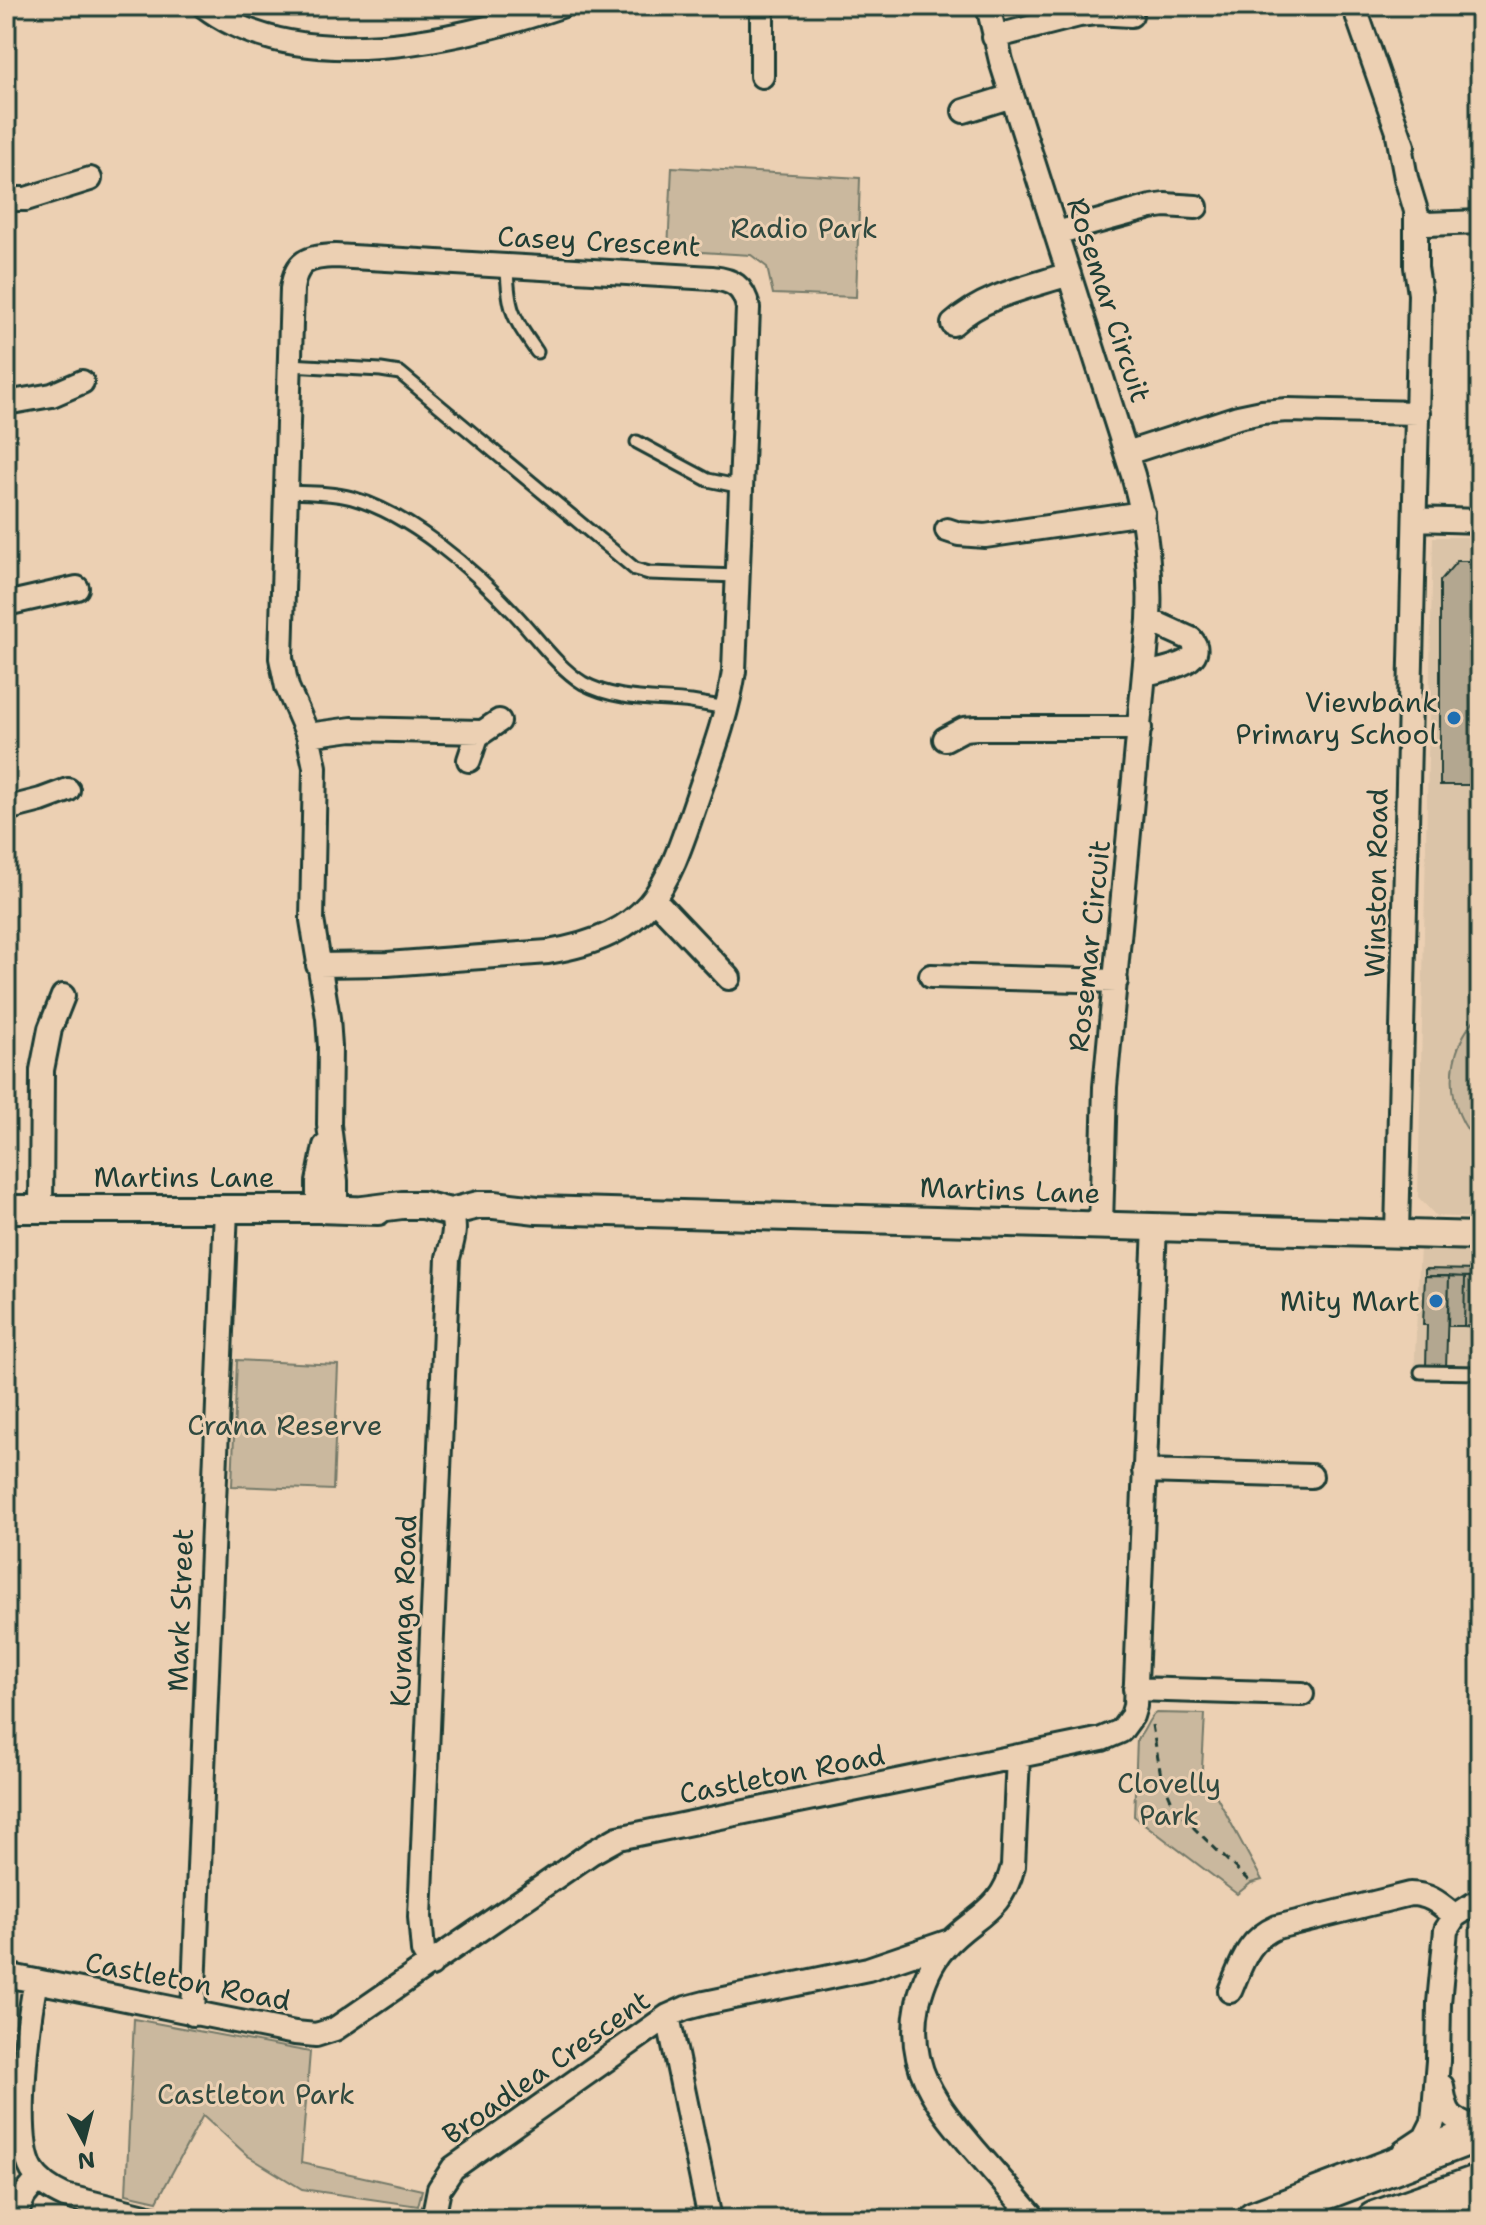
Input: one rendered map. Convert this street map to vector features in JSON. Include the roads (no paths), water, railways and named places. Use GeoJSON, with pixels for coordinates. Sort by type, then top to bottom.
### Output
{"type":"FeatureCollection","features":[{"type":"Feature","properties":{"kind":"main road"},"geometry":{"type":"LineString","coordinates":[[1254,2219],[1445,2148],[1480,2131]]}},
{"type":"Feature","properties":{"kind":"main road"},"geometry":{"type":"LineString","coordinates":[[1375,2219],[1462,2200],[1445,2148]]}},
{"type":"Feature","properties":{"kind":"street"},"geometry":{"type":"LineString","coordinates":[[204,6],[240,27],[274,39],[348,47],[425,41],[474,32],[561,6]]}},
{"type":"Feature","properties":{"kind":"street"},"geometry":{"type":"LineString","coordinates":[[762,6],[762,76]]}},
{"type":"Feature","properties":{"kind":"street","name":"Rosemar Circuit"},"geometry":{"type":"LineString","coordinates":[[988,6],[1012,96],[1127,453],[1143,513],[1150,562],[1145,674],[1105,1087],[1101,1224]]}},
{"type":"Feature","properties":{"kind":"street","name":"Winston Road"},"geometry":{"type":"LineString","coordinates":[[1354,6],[1424,219],[1416,267],[1420,294],[1418,413],[1397,1233]]}},
{"type":"Feature","properties":{"kind":"street"},"geometry":{"type":"LineString","coordinates":[[994,37],[1079,15],[1131,15]]}},
{"type":"Feature","properties":{"kind":"street"},"geometry":{"type":"LineString","coordinates":[[964,111],[1012,96]]}},
{"type":"Feature","properties":{"kind":"street"},"geometry":{"type":"LineString","coordinates":[[6,199],[26,199],[90,179]]}},
{"type":"Feature","properties":{"kind":"street"},"geometry":{"type":"LineString","coordinates":[[1056,233],[1151,207],[1196,207]]}},
{"type":"Feature","properties":{"kind":"street"},"geometry":{"type":"LineString","coordinates":[[1424,219],[1447,215],[1480,220]]}},
{"type":"Feature","properties":{"kind":"street","name":"Casey Crescent"},"geometry":{"type":"LineString","coordinates":[[319,971],[572,948],[615,932],[633,920],[654,899],[672,869],[728,708],[734,671],[748,308],[744,293],[733,282],[712,278],[335,256],[306,261],[296,270],[293,278],[289,365],[281,658],[287,687],[308,735],[316,779],[312,920],[319,971],[328,1018],[329,1125],[336,1181],[327,1209]]}},
{"type":"Feature","properties":{"kind":"street"},"geometry":{"type":"LineString","coordinates":[[953,324],[965,313],[991,299],[1069,274]]}},
{"type":"Feature","properties":{"kind":"street"},"geometry":{"type":"LineString","coordinates":[[6,403],[52,395],[82,382]]}},
{"type":"Feature","properties":{"kind":"street"},"geometry":{"type":"LineString","coordinates":[[1127,453],[1262,412],[1418,413]]}},
{"type":"Feature","properties":{"kind":"street"},"geometry":{"type":"LineString","coordinates":[[947,530],[985,536],[1143,513]]}},
{"type":"Feature","properties":{"kind":"street"},"geometry":{"type":"LineString","coordinates":[[1415,519],[1480,521]]}},
{"type":"Feature","properties":{"kind":"street"},"geometry":{"type":"LineString","coordinates":[[6,604],[77,588]]}},
{"type":"Feature","properties":{"kind":"street"},"geometry":{"type":"LineString","coordinates":[[1145,674],[1188,662],[1196,650],[1191,639],[1149,620]]}},
{"type":"Feature","properties":{"kind":"street"},"geometry":{"type":"LineString","coordinates":[[308,735],[352,729],[490,727],[474,742],[469,760]]}},
{"type":"Feature","properties":{"kind":"street"},"geometry":{"type":"LineString","coordinates":[[945,739],[964,729],[976,728],[1140,728]]}},
{"type":"Feature","properties":{"kind":"street"},"geometry":{"type":"LineString","coordinates":[[6,809],[31,804],[68,790]]}},
{"type":"Feature","properties":{"kind":"street"},"geometry":{"type":"LineString","coordinates":[[654,899],[729,978]]}},
{"type":"Feature","properties":{"kind":"street"},"geometry":{"type":"LineString","coordinates":[[931,976],[1116,981]]}},
{"type":"Feature","properties":{"kind":"street"},"geometry":{"type":"LineString","coordinates":[[41,1209],[42,1070],[50,1029],[63,996]]}},
{"type":"Feature","properties":{"kind":"street","name":"Martins Lane"},"geometry":{"type":"LineString","coordinates":[[6,1209],[363,1210],[423,1205],[450,1218],[478,1205],[537,1210],[1480,1236]]}},
{"type":"Feature","properties":{"kind":"street","name":"Mark Street"},"geometry":{"type":"LineString","coordinates":[[193,2014],[226,1209]]}},
{"type":"Feature","properties":{"kind":"street","name":"Kuranga Road"},"geometry":{"type":"LineString","coordinates":[[431,1965],[423,1951],[420,1917],[448,1258],[454,1236],[450,1218]]}},
{"type":"Feature","properties":{"kind":"street","name":"Castleton Road"},"geometry":{"type":"LineString","coordinates":[[6,1975],[193,2014],[316,2035],[335,2029],[591,1853],[618,1838],[1018,1757],[1102,1739],[1121,1731],[1132,1716],[1135,1689],[1155,1226]]}},
{"type":"Feature","properties":{"kind":"street"},"geometry":{"type":"LineString","coordinates":[[1144,1471],[1311,1476]]}},
{"type":"Feature","properties":{"kind":"street"},"geometry":{"type":"LineString","coordinates":[[1135,1689],[1302,1694]]}},
{"type":"Feature","properties":{"kind":"street","name":"Broadlea Crescent"},"geometry":{"type":"LineString","coordinates":[[868,1969],[929,1969],[958,1932],[995,1905],[1004,1894],[1013,1866],[1018,1757]]}},
{"type":"Feature","properties":{"kind":"street"},"geometry":{"type":"LineString","coordinates":[[1230,1991],[1255,1940],[1262,1933],[1277,1927],[1410,1894],[1428,1896],[1455,1916]]}},
{"type":"Feature","properties":{"kind":"street"},"geometry":{"type":"LineString","coordinates":[[1355,2182],[1425,2138],[1433,2122],[1446,1930],[1455,1916],[1480,1900]]}},
{"type":"Feature","properties":{"kind":"street","name":"Broadlea Crescent"},"geometry":{"type":"LineString","coordinates":[[433,2219],[439,2189],[453,2168],[668,2016],[705,2003],[868,1969],[950,1941]]}},
{"type":"Feature","properties":{"kind":"street"},"geometry":{"type":"LineString","coordinates":[[929,1969],[916,2015],[917,2049],[925,2081],[948,2118],[1035,2219]]}},
{"type":"Feature","properties":{"kind":"street"},"geometry":{"type":"LineString","coordinates":[[36,1981],[26,2038],[23,2124],[25,2153],[30,2167],[38,2179],[65,2196],[157,2219]]}},
{"type":"Feature","properties":{"kind":"street"},"geometry":{"type":"LineString","coordinates":[[668,2016],[710,2219]]}},
{"type":"Feature","properties":{"kind":"street"},"geometry":{"type":"LineString","coordinates":[[1438,2061],[1444,2105],[1448,2112],[1453,2119],[1480,2131]]}},
{"type":"Feature","properties":{"kind":"street"},"geometry":{"type":"LineString","coordinates":[[14,2219],[24,2196],[38,2179]]}},
{"type":"Feature","properties":{"kind":"lane"},"geometry":{"type":"LineString","coordinates":[[507,266],[510,306],[519,327],[537,352]]}},
{"type":"Feature","properties":{"kind":"lane"},"geometry":{"type":"LineString","coordinates":[[289,365],[400,373],[635,569],[649,573],[738,576]]}},
{"type":"Feature","properties":{"kind":"lane"},"geometry":{"type":"LineString","coordinates":[[637,442],[708,480],[742,487]]}},
{"type":"Feature","properties":{"kind":"lane"},"geometry":{"type":"LineString","coordinates":[[285,492],[350,497],[407,523],[483,581],[567,670],[598,690],[627,697],[728,708]]}},
{"type":"Feature","properties":{"kind":"lane"},"geometry":{"type":"LineString","coordinates":[[1421,1372],[1480,1373]]}},
{"type":"Feature","properties":{"kind":"place","name":"Viewbank Primary School"},"geometry":{"type":"Point","coordinates":[1454,718]}},
{"type":"Feature","properties":{"kind":"place","name":"Mity Mart"},"geometry":{"type":"Point","coordinates":[1436,1301]}},
{"type":"Feature","properties":{"kind":"park label","name":"Radio Park"},"geometry":{"type":"Point","coordinates":[804,228]}},
{"type":"Feature","properties":{"kind":"park label","name":"Crana Reserve"},"geometry":{"type":"Point","coordinates":[285,1425]}},
{"type":"Feature","properties":{"kind":"park label","name":"Clovelly Park"},"geometry":{"type":"Point","coordinates":[1169,1799]}},
{"type":"Feature","properties":{"kind":"park label","name":"Castleton Park"},"geometry":{"type":"Point","coordinates":[256,2094]}}]}
